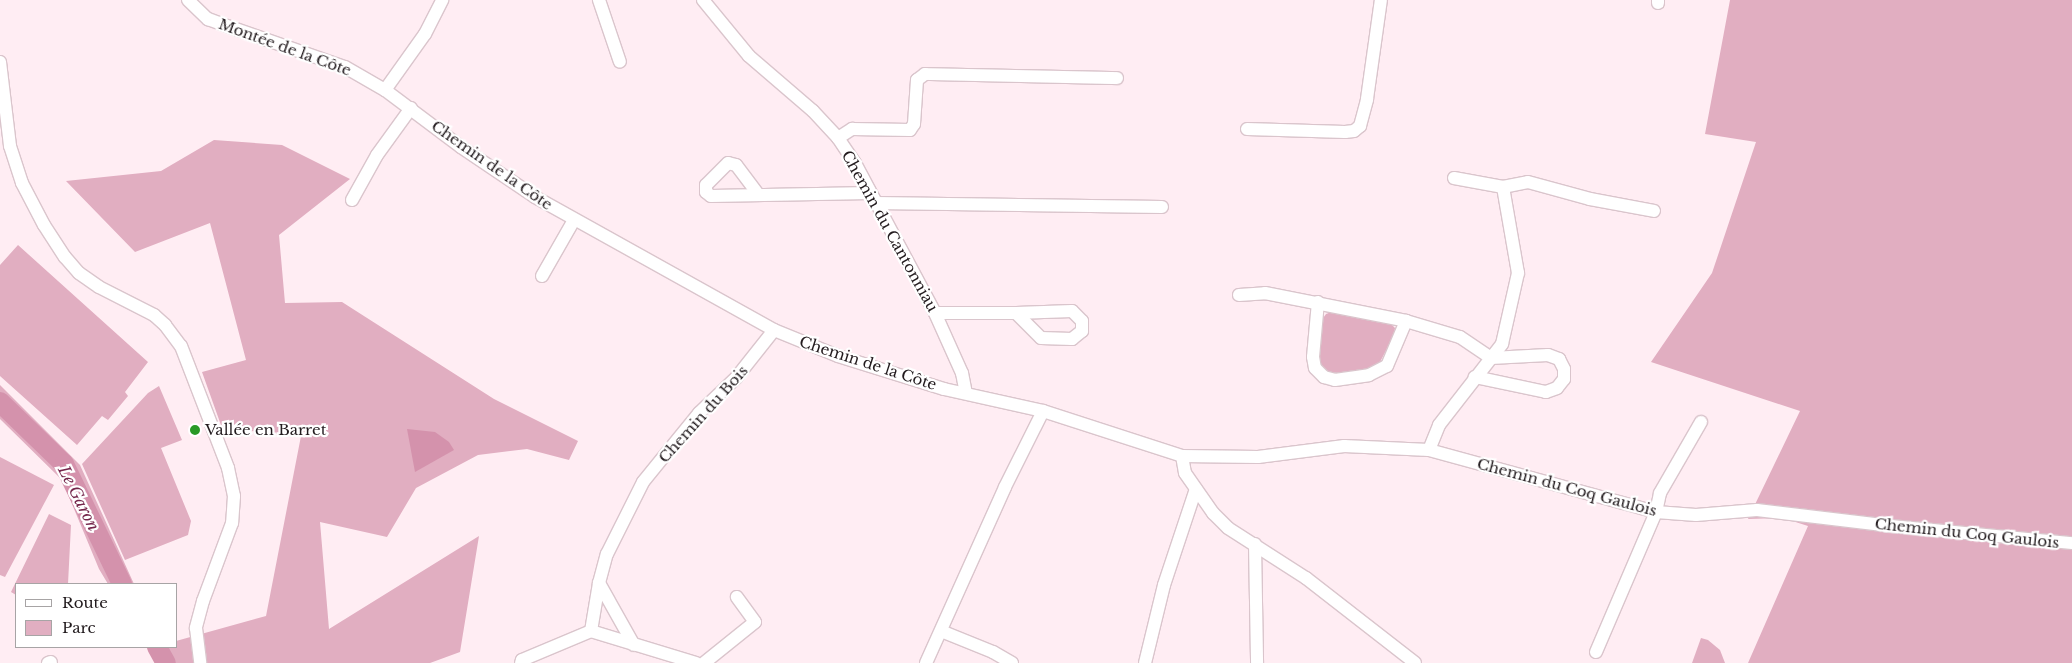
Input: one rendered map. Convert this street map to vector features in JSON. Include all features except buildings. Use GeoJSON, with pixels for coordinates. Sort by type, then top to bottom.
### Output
{"type":"FeatureCollection","features":[{"type":"Feature","properties":{"kind":"street","name":"Montée de la Côte"},"geometry":{"type":"LineString","coordinates":[[188,0],[208,19],[345,67],[385,90]]}},
{"type":"Feature","properties":{"kind":"street"},"geometry":{"type":"LineString","coordinates":[[385,90],[425,34],[442,0]]}},
{"type":"Feature","properties":{"kind":"street"},"geometry":{"type":"LineString","coordinates":[[599,0],[620,62]]}},
{"type":"Feature","properties":{"kind":"street","name":"Chemin du Cantonniau"},"geometry":{"type":"LineString","coordinates":[[703,0],[749,56],[813,111],[838,138],[855,163],[935,313],[962,373],[966,393]]}},
{"type":"Feature","properties":{"kind":"street"},"geometry":{"type":"LineString","coordinates":[[1247,129],[1354,132],[1360,126],[1367,99],[1381,0]]}},
{"type":"Feature","properties":{"kind":"street"},"geometry":{"type":"LineString","coordinates":[[0,62],[10,146],[22,183],[44,225],[65,258],[79,273],[99,287],[154,315],[165,325],[181,346],[228,468],[234,496],[232,523],[203,601],[196,628],[200,663]]}},
{"type":"Feature","properties":{"kind":"street"},"geometry":{"type":"LineString","coordinates":[[838,138],[852,129],[910,130],[914,124],[917,80],[925,74],[1117,78]]}},
{"type":"Feature","properties":{"kind":"street","name":"Chemin de la Côte"},"geometry":{"type":"LineString","coordinates":[[385,90],[510,182],[574,220],[774,330],[876,369],[1043,411],[1182,456]]}},
{"type":"Feature","properties":{"kind":"street"},"geometry":{"type":"LineString","coordinates":[[352,200],[377,155],[411,108]]}},
{"type":"Feature","properties":{"kind":"street"},"geometry":{"type":"LineString","coordinates":[[1454,178],[1503,186],[1528,182],[1590,199],[1654,211]]}},
{"type":"Feature","properties":{"kind":"street"},"geometry":{"type":"LineString","coordinates":[[1429,450],[1439,425],[1502,344],[1518,273],[1503,186]]}},
{"type":"Feature","properties":{"kind":"street"},"geometry":{"type":"LineString","coordinates":[[758,194],[1162,206]]}},
{"type":"Feature","properties":{"kind":"street"},"geometry":{"type":"LineString","coordinates":[[542,276],[574,220]]}},
{"type":"Feature","properties":{"kind":"street"},"geometry":{"type":"LineString","coordinates":[[1239,295],[1266,293],[1406,321],[1460,337],[1491,358],[1548,355],[1559,359],[1564,369],[1564,379],[1557,388],[1546,392],[1475,377]]}},
{"type":"Feature","properties":{"kind":"street"},"geometry":{"type":"LineString","coordinates":[[1318,302],[1313,357],[1315,368],[1324,377],[1334,380],[1369,375],[1386,366],[1406,321]]}},
{"type":"Feature","properties":{"kind":"street"},"geometry":{"type":"LineString","coordinates":[[935,313],[1072,311],[1082,321],[1082,331],[1072,339],[1041,338],[1016,313]]}},
{"type":"Feature","properties":{"kind":"street","name":"Chemin du Bois"},"geometry":{"type":"LineString","coordinates":[[591,631],[599,583],[607,554],[643,482],[699,413],[736,378],[774,330]]}},
{"type":"Feature","properties":{"kind":"street"},"geometry":{"type":"LineString","coordinates":[[926,663],[1005,487],[1043,411]]}},
{"type":"Feature","properties":{"kind":"street"},"geometry":{"type":"LineString","coordinates":[[1596,652],[1656,512],[1660,493],[1701,422]]}},
{"type":"Feature","properties":{"kind":"street","name":"Chemin du Coq Gaulois"},"geometry":{"type":"LineString","coordinates":[[1182,456],[1258,457],[1344,446],[1429,450],[1656,512],[1696,515],[1757,510],[2072,544]]}},
{"type":"Feature","properties":{"kind":"street"},"geometry":{"type":"LineString","coordinates":[[1182,456],[1185,473],[1213,513],[1228,528],[1306,578],[1415,663]]}},
{"type":"Feature","properties":{"kind":"street"},"geometry":{"type":"LineString","coordinates":[[1145,663],[1164,585],[1196,489]]}},
{"type":"Feature","properties":{"kind":"street"},"geometry":{"type":"LineString","coordinates":[[1254,544],[1257,663]]}},
{"type":"Feature","properties":{"kind":"street"},"geometry":{"type":"LineString","coordinates":[[599,583],[634,645]]}},
{"type":"Feature","properties":{"kind":"street"},"geometry":{"type":"LineString","coordinates":[[704,663],[755,622],[737,597]]}},
{"type":"Feature","properties":{"kind":"street"},"geometry":{"type":"LineString","coordinates":[[522,663],[522,660],[591,631],[696,663]]}},
{"type":"Feature","properties":{"kind":"street"},"geometry":{"type":"LineString","coordinates":[[941,631],[993,652],[1012,663]]}},
{"type":"Feature","properties":{"kind":"green space"},"geometry":{"type":"Polygon","coordinates":[[[1730,0],[2072,0],[2072,663],[1748,663],[1808,526],[1783,518],[1748,519],[1800,411],[1651,362],[1712,273],[1756,142],[1705,134],[1730,0]]]}},
{"type":"Feature","properties":{"kind":"green space"},"geometry":{"type":"Polygon","coordinates":[[[214,140],[282,145],[350,179],[279,235],[285,303],[342,302],[494,399],[578,441],[569,460],[527,449],[478,455],[416,488],[387,537],[320,522],[329,629],[479,536],[460,652],[430,663],[156,663],[148,648],[178,648],[178,640],[266,616],[301,436],[222,428],[202,372],[246,360],[210,223],[135,252],[66,181],[161,171],[214,140]]]}},
{"type":"Feature","properties":{"kind":"green space"},"geometry":{"type":"Polygon","coordinates":[[[18,245],[148,362],[125,392],[128,396],[108,420],[102,416],[77,445],[0,376],[0,265],[18,245]]]}},
{"type":"Feature","properties":{"kind":"green space"},"geometry":{"type":"Polygon","coordinates":[[[1334,311],[1390,323],[1395,328],[1394,335],[1379,364],[1368,369],[1338,373],[1327,372],[1321,366],[1319,359],[1321,321],[1326,314],[1334,311]]]}},
{"type":"Feature","properties":{"kind":"green space"},"geometry":{"type":"Polygon","coordinates":[[[0,385],[80,465],[134,583],[107,583],[99,569],[62,480],[0,419],[0,385]]]}},
{"type":"Feature","properties":{"kind":"green space"},"geometry":{"type":"Polygon","coordinates":[[[159,386],[182,440],[161,448],[191,521],[188,535],[125,560],[82,464],[148,393],[159,386]]]}},
{"type":"Feature","properties":{"kind":"green space"},"geometry":{"type":"Polygon","coordinates":[[[0,457],[54,485],[5,577],[0,575],[0,457]]]}},
{"type":"Feature","properties":{"kind":"green space"},"geometry":{"type":"Polygon","coordinates":[[[49,514],[71,525],[68,583],[15,583],[49,514]]]}},
{"type":"Feature","properties":{"kind":"green space"},"geometry":{"type":"Polygon","coordinates":[[[15,584],[15,594],[11,592],[15,584]]]}},
{"type":"Feature","properties":{"kind":"green space"},"geometry":{"type":"Polygon","coordinates":[[[1701,638],[1708,640],[1720,650],[1725,663],[1692,663],[1701,638]]]}},
{"type":"Feature","properties":{"kind":"shaded area"},"geometry":{"type":"Polygon","coordinates":[[[407,429],[435,432],[449,442],[454,450],[415,472],[407,429]]]}},
{"type":"Feature","properties":{"kind":"waterway","name":"Le Garon"},"geometry":{"type":"LineString","coordinates":[[0,402],[64,464],[122,583]]}},
{"type":"Feature","properties":{"kind":"waterway","name":"Le Garon"},"geometry":{"type":"LineString","coordinates":[[158,648],[166,663]]}},
{"type":"Feature","properties":{"kind":"place","name":"Vallée en Barret"},"geometry":{"type":"Point","coordinates":[195,430]}}]}
